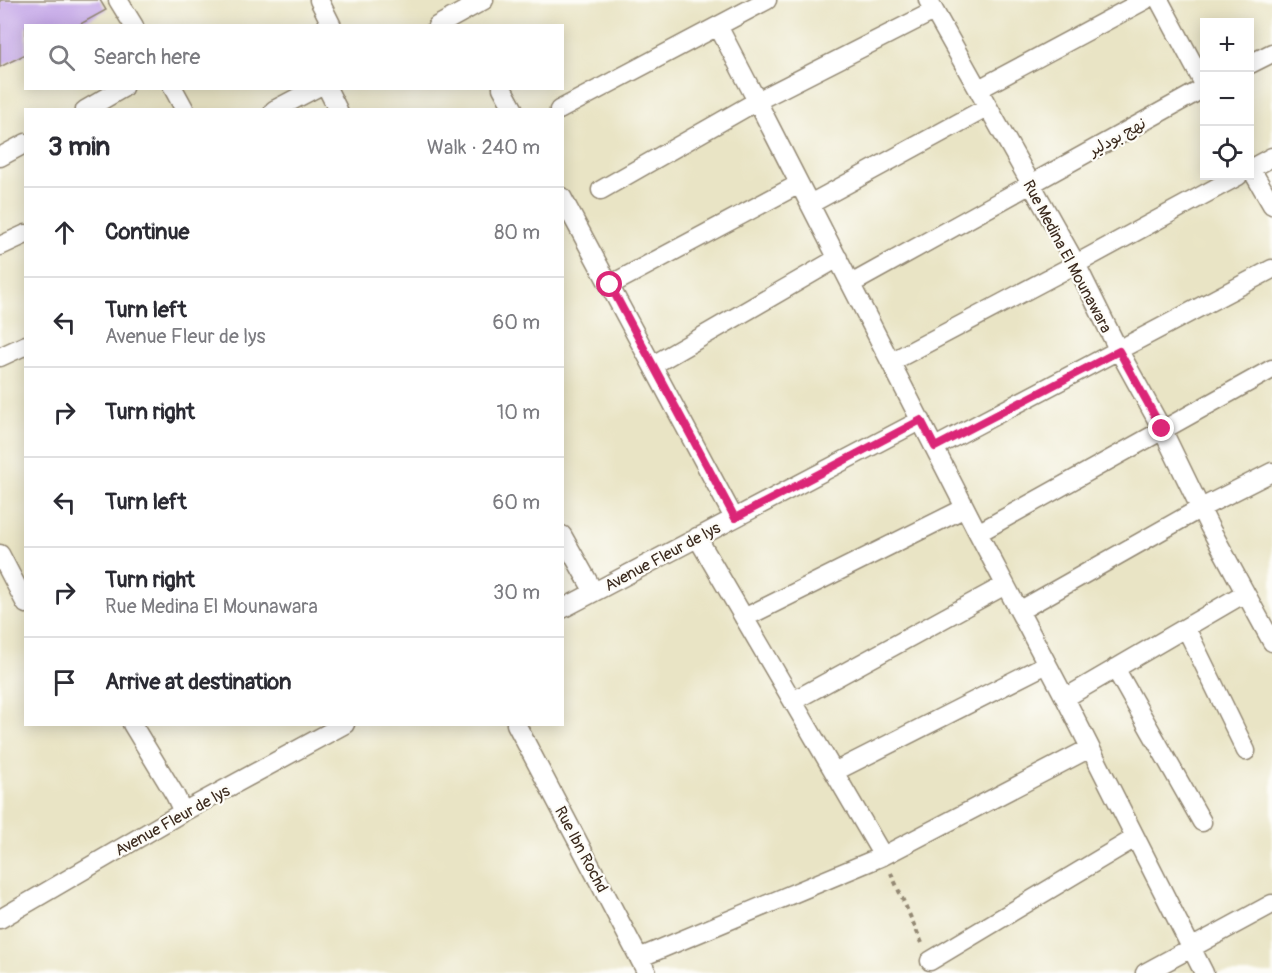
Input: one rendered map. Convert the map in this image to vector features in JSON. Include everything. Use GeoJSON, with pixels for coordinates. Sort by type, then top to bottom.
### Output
{"type":"FeatureCollection","features":[{"type":"Feature","properties":{"kind":"street"},"geometry":{"type":"LineString","coordinates":[[118,0],[133,24]]}},
{"type":"Feature","properties":{"kind":"street"},"geometry":{"type":"LineString","coordinates":[[319,0],[332,24]]}},
{"type":"Feature","properties":{"kind":"street"},"geometry":{"type":"LineString","coordinates":[[440,24],[484,0]]}},
{"type":"Feature","properties":{"kind":"street"},"geometry":{"type":"LineString","coordinates":[[563,108],[767,0]]}},
{"type":"Feature","properties":{"kind":"street"},"geometry":{"type":"LineString","coordinates":[[979,88],[1145,0]]}},
{"type":"Feature","properties":{"kind":"street"},"geometry":{"type":"LineString","coordinates":[[1159,0],[1200,78]]}},
{"type":"Feature","properties":{"kind":"street"},"geometry":{"type":"LineString","coordinates":[[601,190],[934,4]]}},
{"type":"Feature","properties":{"kind":"street","name":"Rue Medina El Mounawara"},"geometry":{"type":"LineString","coordinates":[[934,4],[1029,184],[1076,264],[1119,351],[1272,642]]}},
{"type":"Feature","properties":{"kind":"street"},"geometry":{"type":"LineString","coordinates":[[718,26],[1065,698],[1204,973]]}},
{"type":"Feature","properties":{"kind":"street"},"geometry":{"type":"LineString","coordinates":[[1254,62],[1272,53]]}},
{"type":"Feature","properties":{"kind":"street","name":"نهج بودلير"},"geometry":{"type":"LineString","coordinates":[[851,284],[1200,88]]}},
{"type":"Feature","properties":{"kind":"street"},"geometry":{"type":"LineString","coordinates":[[88,108],[120,90]]}},
{"type":"Feature","properties":{"kind":"street"},"geometry":{"type":"LineString","coordinates":[[174,90],[184,108]]}},
{"type":"Feature","properties":{"kind":"street"},"geometry":{"type":"LineString","coordinates":[[278,108],[312,90]]}},
{"type":"Feature","properties":{"kind":"street"},"geometry":{"type":"LineString","coordinates":[[328,90],[337,108]]}},
{"type":"Feature","properties":{"kind":"street"},"geometry":{"type":"LineString","coordinates":[[503,90],[513,108]]}},
{"type":"Feature","properties":{"kind":"street"},"geometry":{"type":"LineString","coordinates":[[810,204],[988,107]]}},
{"type":"Feature","properties":{"kind":"street"},"geometry":{"type":"LineString","coordinates":[[0,157],[24,144]]}},
{"type":"Feature","properties":{"kind":"street"},"geometry":{"type":"LineString","coordinates":[[1254,167],[1272,158]]}},
{"type":"Feature","properties":{"kind":"street"},"geometry":{"type":"LineString","coordinates":[[891,362],[1229,180]]}},
{"type":"Feature","properties":{"kind":"street"},"geometry":{"type":"LineString","coordinates":[[1254,180],[1272,205]]}},
{"type":"Feature","properties":{"kind":"street"},"geometry":{"type":"LineString","coordinates":[[610,285],[799,184]]}},
{"type":"Feature","properties":{"kind":"street"},"geometry":{"type":"LineString","coordinates":[[564,204],[570,227],[610,285],[735,518]]}},
{"type":"Feature","properties":{"kind":"street"},"geometry":{"type":"LineString","coordinates":[[0,246],[24,235]]}},
{"type":"Feature","properties":{"kind":"street"},"geometry":{"type":"LineString","coordinates":[[653,366],[838,258]]}},
{"type":"Feature","properties":{"kind":"street"},"geometry":{"type":"LineString","coordinates":[[935,447],[1272,269]]}},
{"type":"Feature","properties":{"kind":"street"},"geometry":{"type":"LineString","coordinates":[[0,357],[24,346]]}},
{"type":"Feature","properties":{"kind":"street"},"geometry":{"type":"LineString","coordinates":[[978,533],[1272,369]]}},
{"type":"Feature","properties":{"kind":"street","name":"Avenue Fleur de lys"},"geometry":{"type":"LineString","coordinates":[[564,608],[921,420]]}},
{"type":"Feature","properties":{"kind":"street"},"geometry":{"type":"LineString","coordinates":[[1019,611],[1201,508],[1272,472]]}},
{"type":"Feature","properties":{"kind":"street"},"geometry":{"type":"LineString","coordinates":[[744,618],[965,508]]}},
{"type":"Feature","properties":{"kind":"street"},"geometry":{"type":"LineString","coordinates":[[697,537],[883,856]]}},
{"type":"Feature","properties":{"kind":"street"},"geometry":{"type":"LineString","coordinates":[[564,539],[594,592]]}},
{"type":"Feature","properties":{"kind":"street"},"geometry":{"type":"LineString","coordinates":[[0,554],[24,600]]}},
{"type":"Feature","properties":{"kind":"street"},"geometry":{"type":"LineString","coordinates":[[793,701],[1005,585]]}},
{"type":"Feature","properties":{"kind":"street"},"geometry":{"type":"LineString","coordinates":[[1065,698],[1245,593]]}},
{"type":"Feature","properties":{"kind":"street"},"geometry":{"type":"LineString","coordinates":[[1186,628],[1246,751]]}},
{"type":"Feature","properties":{"kind":"street"},"geometry":{"type":"LineString","coordinates":[[834,771],[1047,664]]}},
{"type":"Feature","properties":{"kind":"street"},"geometry":{"type":"LineString","coordinates":[[1115,668],[1202,822]]}},
{"type":"Feature","properties":{"kind":"street"},"geometry":{"type":"LineString","coordinates":[[133,726],[183,812]]}},
{"type":"Feature","properties":{"kind":"street","name":"Avenue Fleur de lys"},"geometry":{"type":"LineString","coordinates":[[0,918],[183,812],[341,726]]}},
{"type":"Feature","properties":{"kind":"street","name":"Rue Ibn Rochd"},"geometry":{"type":"LineString","coordinates":[[517,726],[643,965]]}},
{"type":"Feature","properties":{"kind":"street"},"geometry":{"type":"LineString","coordinates":[[643,965],[883,856],[1090,748]]}},
{"type":"Feature","properties":{"kind":"street"},"geometry":{"type":"LineString","coordinates":[[930,961],[1136,838]]}},
{"type":"Feature","properties":{"kind":"street"},"geometry":{"type":"LineString","coordinates":[[1145,973],[1272,904]]}},
{"type":"Feature","properties":{"kind":"path"},"geometry":{"type":"LineString","coordinates":[[883,856],[930,961]]}},
{"type":"Feature","properties":{"kind":"building"},"geometry":{"type":"Polygon","coordinates":[[[0,0],[100,0],[106,10],[81,24],[24,24],[24,55],[0,67],[0,0]]]}},
{"type":"Feature","properties":{"kind":"route"},"geometry":{"type":"LineString","coordinates":[[610,285],[735,518],[921,420],[935,447],[1119,351],[1162,429]]}}]}
